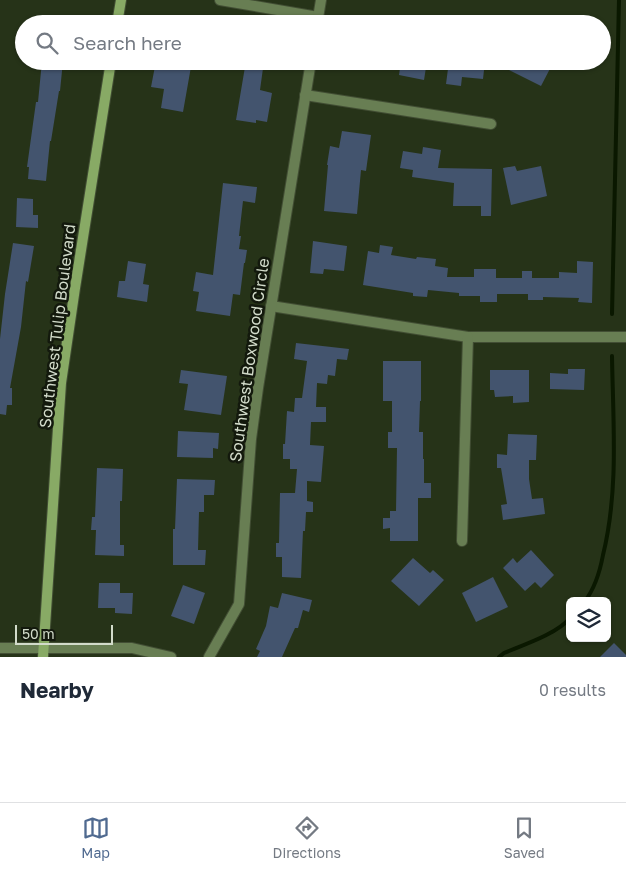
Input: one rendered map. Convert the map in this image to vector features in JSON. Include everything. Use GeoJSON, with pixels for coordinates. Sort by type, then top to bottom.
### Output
{"type":"FeatureCollection","features":[{"type":"Feature","properties":{"kind":"street"},"geometry":{"type":"LineString","coordinates":[[118,15],[121,0]]}},
{"type":"Feature","properties":{"kind":"street"},"geometry":{"type":"LineString","coordinates":[[220,0],[294,15]]}},
{"type":"Feature","properties":{"kind":"street"},"geometry":{"type":"LineString","coordinates":[[319,15],[321,0]]}},
{"type":"Feature","properties":{"kind":"street","name":"Southwest Tulip Boulevard"},"geometry":{"type":"LineString","coordinates":[[43,653],[61,383],[74,288],[110,70]]}},
{"type":"Feature","properties":{"kind":"street","name":"Southwest Boxwood Circle"},"geometry":{"type":"LineString","coordinates":[[209,657],[239,604],[252,439],[271,306],[309,70]]}},
{"type":"Feature","properties":{"kind":"street"},"geometry":{"type":"LineString","coordinates":[[305,95],[491,124]]}},
{"type":"Feature","properties":{"kind":"street"},"geometry":{"type":"LineString","coordinates":[[271,306],[468,337],[626,337]]}},
{"type":"Feature","properties":{"kind":"street"},"geometry":{"type":"LineString","coordinates":[[462,541],[468,337]]}},
{"type":"Feature","properties":{"kind":"street"},"geometry":{"type":"LineString","coordinates":[[0,648],[43,653],[132,648],[170,657]]}},
{"type":"Feature","properties":{"kind":"building"},"geometry":{"type":"Polygon","coordinates":[[[41,70],[62,70],[50,141],[46,181],[28,179],[29,167],[27,167],[36,102],[38,102],[41,70]]]}},
{"type":"Feature","properties":{"kind":"building"},"geometry":{"type":"Polygon","coordinates":[[[154,70],[190,70],[183,112],[161,108],[164,89],[151,87],[154,70]]]}},
{"type":"Feature","properties":{"kind":"building"},"geometry":{"type":"Polygon","coordinates":[[[244,70],[263,70],[260,90],[272,93],[267,122],[256,120],[256,123],[236,120],[244,70]]]}},
{"type":"Feature","properties":{"kind":"building"},"geometry":{"type":"Polygon","coordinates":[[[400,70],[426,70],[424,80],[399,75],[400,70]]]}},
{"type":"Feature","properties":{"kind":"building"},"geometry":{"type":"Polygon","coordinates":[[[448,70],[484,70],[483,79],[462,77],[461,86],[446,84],[448,70]]]}},
{"type":"Feature","properties":{"kind":"building"},"geometry":{"type":"Polygon","coordinates":[[[509,70],[549,70],[541,86],[509,70]]]}},
{"type":"Feature","properties":{"kind":"building"},"geometry":{"type":"Polygon","coordinates":[[[342,131],[371,135],[366,171],[361,170],[357,214],[324,211],[330,146],[339,148],[342,131]]]}},
{"type":"Feature","properties":{"kind":"building"},"geometry":{"type":"Polygon","coordinates":[[[423,147],[441,150],[438,168],[492,169],[491,216],[481,216],[481,206],[453,206],[454,183],[412,177],[413,170],[400,168],[403,151],[422,154],[423,147]]]}},
{"type":"Feature","properties":{"kind":"building"},"geometry":{"type":"Polygon","coordinates":[[[515,166],[517,171],[541,166],[547,196],[511,205],[503,168],[515,166]]]}},
{"type":"Feature","properties":{"kind":"building"},"geometry":{"type":"Polygon","coordinates":[[[223,183],[257,187],[255,203],[243,201],[239,249],[247,250],[240,295],[233,294],[230,316],[196,311],[199,292],[193,291],[196,272],[213,275],[223,183]]]}},
{"type":"Feature","properties":{"kind":"building"},"geometry":{"type":"Polygon","coordinates":[[[17,198],[33,199],[33,215],[38,215],[38,228],[16,227],[17,198]]]}},
{"type":"Feature","properties":{"kind":"building"},"geometry":{"type":"Polygon","coordinates":[[[313,241],[347,246],[344,271],[324,269],[323,274],[310,273],[313,241]]]}},
{"type":"Feature","properties":{"kind":"building"},"geometry":{"type":"Polygon","coordinates":[[[13,243],[34,246],[28,282],[26,281],[21,327],[10,388],[12,388],[12,405],[7,405],[6,415],[0,414],[0,339],[13,243]]]}},
{"type":"Feature","properties":{"kind":"building"},"geometry":{"type":"Polygon","coordinates":[[[380,245],[393,247],[391,255],[416,259],[417,257],[436,259],[435,266],[448,268],[447,277],[474,277],[474,269],[496,269],[496,278],[522,278],[522,271],[532,271],[532,278],[559,278],[559,272],[577,273],[577,261],[593,262],[592,303],[578,302],[579,298],[543,297],[543,300],[528,300],[528,294],[497,294],[497,302],[480,302],[480,296],[459,296],[459,293],[428,290],[427,297],[413,296],[413,293],[363,285],[368,251],[379,253],[380,245]]]}},
{"type":"Feature","properties":{"kind":"building"},"geometry":{"type":"Polygon","coordinates":[[[128,261],[146,264],[143,284],[149,285],[147,302],[117,297],[119,281],[125,281],[128,261]]]}},
{"type":"Feature","properties":{"kind":"building"},"geometry":{"type":"Polygon","coordinates":[[[296,343],[349,349],[347,360],[337,359],[335,376],[328,375],[327,384],[317,383],[316,407],[326,407],[326,422],[311,422],[310,445],[324,446],[321,482],[307,481],[307,501],[313,502],[313,512],[306,512],[305,531],[303,531],[301,578],[282,577],[282,557],[276,557],[276,543],[279,543],[280,493],[295,493],[297,469],[290,469],[290,459],[283,459],[283,444],[285,444],[287,411],[294,412],[295,398],[302,398],[307,361],[294,359],[296,343]]]}},
{"type":"Feature","properties":{"kind":"building"},"geometry":{"type":"Polygon","coordinates":[[[383,361],[421,361],[419,432],[423,432],[424,483],[431,483],[431,498],[418,498],[418,541],[390,541],[390,528],[383,529],[383,518],[390,518],[390,511],[396,511],[397,448],[388,448],[388,432],[392,432],[392,401],[383,401],[383,361]]]}},
{"type":"Feature","properties":{"kind":"building"},"geometry":{"type":"Polygon","coordinates":[[[568,369],[585,369],[584,390],[550,389],[550,373],[568,374],[568,369]]]}},
{"type":"Feature","properties":{"kind":"building"},"geometry":{"type":"Polygon","coordinates":[[[181,370],[227,376],[221,415],[184,410],[188,384],[179,383],[181,370]]]}},
{"type":"Feature","properties":{"kind":"building"},"geometry":{"type":"Polygon","coordinates":[[[490,370],[529,370],[529,402],[513,403],[513,396],[495,397],[494,390],[490,390],[490,370]]]}},
{"type":"Feature","properties":{"kind":"building"},"geometry":{"type":"Polygon","coordinates":[[[178,431],[219,433],[218,449],[213,448],[213,458],[177,457],[178,431]]]}},
{"type":"Feature","properties":{"kind":"building"},"geometry":{"type":"Polygon","coordinates":[[[508,434],[537,435],[536,460],[529,460],[529,479],[532,499],[543,498],[545,514],[503,520],[501,505],[507,504],[501,468],[497,468],[497,454],[507,455],[508,434]]]}},
{"type":"Feature","properties":{"kind":"building"},"geometry":{"type":"Polygon","coordinates":[[[97,468],[123,469],[122,501],[120,501],[120,545],[124,545],[124,556],[95,555],[96,530],[91,530],[92,517],[95,517],[97,468]]]}},
{"type":"Feature","properties":{"kind":"building"},"geometry":{"type":"Polygon","coordinates":[[[177,479],[215,480],[214,495],[204,495],[204,512],[199,512],[198,550],[206,550],[205,565],[173,565],[173,529],[175,529],[177,479]]]}},
{"type":"Feature","properties":{"kind":"building"},"geometry":{"type":"Polygon","coordinates":[[[531,550],[554,575],[541,588],[535,582],[525,591],[503,568],[513,558],[517,563],[531,550]]]}},
{"type":"Feature","properties":{"kind":"building"},"geometry":{"type":"Polygon","coordinates":[[[413,558],[430,573],[433,570],[444,580],[419,606],[391,581],[413,558]]]}},
{"type":"Feature","properties":{"kind":"building"},"geometry":{"type":"Polygon","coordinates":[[[493,577],[508,607],[476,622],[462,593],[493,577]]]}},
{"type":"Feature","properties":{"kind":"building"},"geometry":{"type":"Polygon","coordinates":[[[99,583],[120,583],[120,593],[133,593],[132,614],[115,613],[115,608],[98,608],[99,583]]]}},
{"type":"Feature","properties":{"kind":"building"},"geometry":{"type":"Polygon","coordinates":[[[183,585],[205,593],[194,624],[171,616],[183,585]]]}},
{"type":"Feature","properties":{"kind":"building"},"geometry":{"type":"Polygon","coordinates":[[[282,593],[312,600],[309,612],[303,610],[298,628],[295,628],[282,657],[257,657],[260,651],[256,649],[266,626],[270,606],[278,608],[282,593]]]}},
{"type":"Feature","properties":{"kind":"building"},"geometry":{"type":"Polygon","coordinates":[[[614,643],[626,657],[600,657],[614,643]]]}},
{"type":"Feature","properties":{"kind":"waterway"},"geometry":{"type":"LineString","coordinates":[[612,314],[619,0]]}},
{"type":"Feature","properties":{"kind":"waterway"},"geometry":{"type":"LineString","coordinates":[[588,597],[600,567],[611,506],[614,456],[612,356]]}},
{"type":"Feature","properties":{"kind":"waterway"},"geometry":{"type":"LineString","coordinates":[[499,657],[548,634],[566,622]]}}]}
